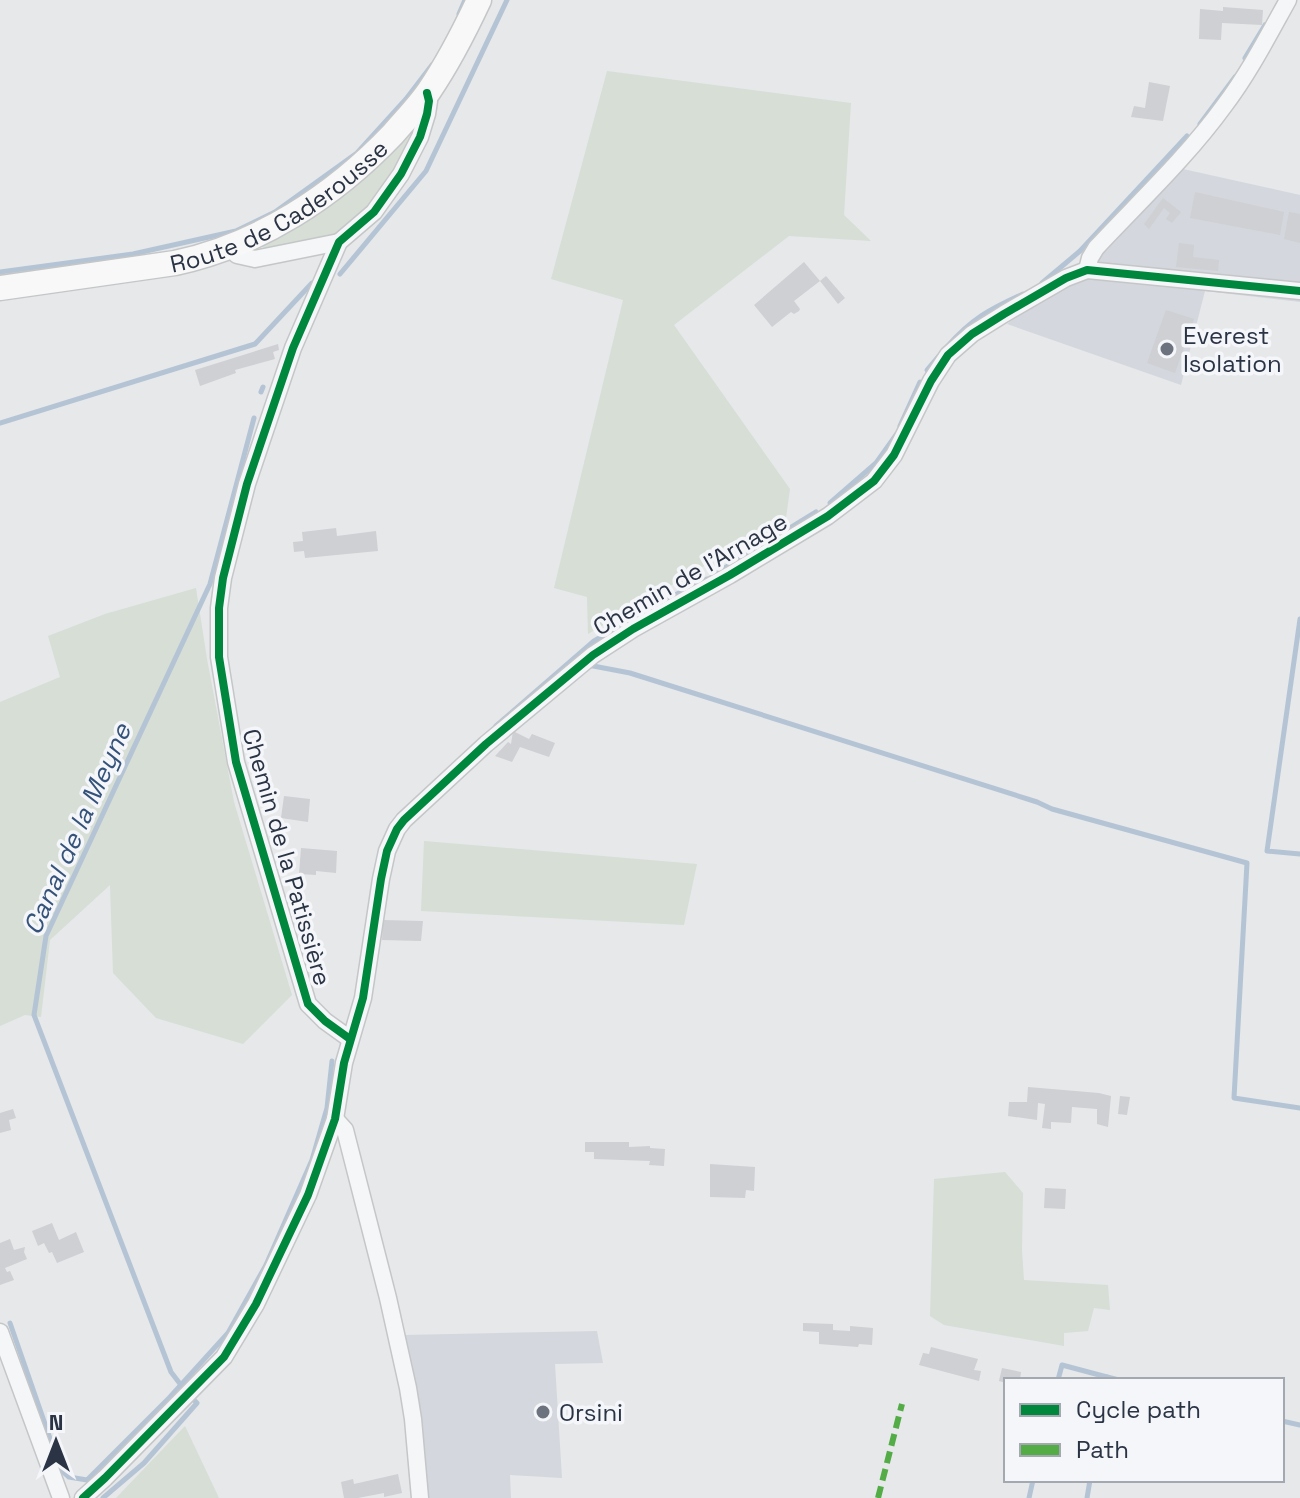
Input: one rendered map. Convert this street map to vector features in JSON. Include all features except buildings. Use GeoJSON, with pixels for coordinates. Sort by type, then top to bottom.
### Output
{"type":"FeatureCollection","features":[{"type":"Feature","properties":{"kind":"street","name":"Route de Caderousse"},"geometry":{"type":"LineString","coordinates":[[0,288],[200,257],[229,247],[308,208],[372,156],[427,93],[453,52],[479,0]]}},
{"type":"Feature","properties":{"kind":"street"},"geometry":{"type":"LineString","coordinates":[[1288,0],[1226,104],[1203,134],[1096,248],[1087,270],[1300,291]]}},
{"type":"Feature","properties":{"kind":"street","name":"Chemin de la Patissière"},"geometry":{"type":"LineString","coordinates":[[350,1039],[308,1004],[236,762],[224,694],[219,608],[223,578],[247,484],[293,348],[339,242],[374,212],[401,174],[420,137],[427,114],[427,93]]}},
{"type":"Feature","properties":{"kind":"street"},"geometry":{"type":"LineString","coordinates":[[229,247],[237,255],[255,259],[339,242]]}},
{"type":"Feature","properties":{"kind":"street","name":"Chemin de l'Arnage"},"geometry":{"type":"LineString","coordinates":[[83,1498],[224,1357],[256,1304],[308,1195],[335,1119],[344,1063],[363,998],[387,851],[404,820],[486,744],[593,655],[828,516],[874,481],[894,455],[931,381],[948,355],[972,334],[1004,314],[1066,278],[1087,270]]}},
{"type":"Feature","properties":{"kind":"street"},"geometry":{"type":"LineString","coordinates":[[335,1119],[345,1130],[391,1313],[410,1403],[420,1498]]}},
{"type":"Feature","properties":{"kind":"street"},"geometry":{"type":"LineString","coordinates":[[0,1332],[61,1498]]}},
{"type":"Feature","properties":{"kind":"shaded area"},"geometry":{"type":"Polygon","coordinates":[[[607,71],[851,103],[844,215],[871,241],[789,236],[674,325],[790,489],[786,518],[588,634],[587,597],[554,588],[623,300],[551,279],[607,71]]]}},
{"type":"Feature","properties":{"kind":"shaded area"},"geometry":{"type":"Polygon","coordinates":[[[417,124],[381,190],[355,219],[341,230],[319,240],[270,249],[262,247],[263,243],[417,124]]]}},
{"type":"Feature","properties":{"kind":"shaded area"},"geometry":{"type":"Polygon","coordinates":[[[1183,169],[1300,195],[1300,302],[1205,291],[1181,385],[1007,324],[1100,252],[1162,183],[1183,169]]]}},
{"type":"Feature","properties":{"kind":"shaded area"},"geometry":{"type":"Polygon","coordinates":[[[196,588],[234,802],[292,995],[243,1044],[156,1018],[113,973],[110,885],[50,940],[41,1017],[25,1015],[0,1026],[0,702],[60,677],[48,636],[105,614],[196,588]]]}},
{"type":"Feature","properties":{"kind":"shaded area"},"geometry":{"type":"Polygon","coordinates":[[[424,841],[697,864],[684,925],[421,911],[424,841]]]}},
{"type":"Feature","properties":{"kind":"shaded area"},"geometry":{"type":"Polygon","coordinates":[[[1005,1172],[1023,1193],[1024,1280],[1108,1285],[1110,1310],[1094,1308],[1088,1331],[1064,1333],[1064,1346],[944,1325],[930,1316],[934,1179],[1005,1172]]]}},
{"type":"Feature","properties":{"kind":"shaded area"},"geometry":{"type":"Polygon","coordinates":[[[597,1331],[603,1363],[555,1364],[562,1478],[510,1475],[511,1498],[426,1498],[422,1440],[405,1335],[597,1331]]]}},
{"type":"Feature","properties":{"kind":"shaded area"},"geometry":{"type":"Polygon","coordinates":[[[185,1426],[219,1498],[116,1498],[185,1426]]]}},
{"type":"Feature","properties":{"kind":"waterway"},"geometry":{"type":"LineString","coordinates":[[459,14],[465,0]]}},
{"type":"Feature","properties":{"kind":"waterway"},"geometry":{"type":"LineString","coordinates":[[340,274],[426,171],[507,0]]}},
{"type":"Feature","properties":{"kind":"waterway"},"geometry":{"type":"LineString","coordinates":[[1245,58],[1265,25]]}},
{"type":"Feature","properties":{"kind":"waterway"},"geometry":{"type":"LineString","coordinates":[[0,272],[133,254],[236,231],[275,212],[357,153],[432,65]]}},
{"type":"Feature","properties":{"kind":"waterway"},"geometry":{"type":"LineString","coordinates":[[1200,124],[1235,77]]}},
{"type":"Feature","properties":{"kind":"waterway"},"geometry":{"type":"LineString","coordinates":[[1042,283],[1080,251],[1187,136]]}},
{"type":"Feature","properties":{"kind":"waterway"},"geometry":{"type":"LineString","coordinates":[[0,423],[255,344],[317,281]]}},
{"type":"Feature","properties":{"kind":"waterway"},"geometry":{"type":"LineString","coordinates":[[947,347],[982,316],[1023,294]]}},
{"type":"Feature","properties":{"kind":"waterway"},"geometry":{"type":"LineString","coordinates":[[927,370],[938,357]]}},
{"type":"Feature","properties":{"kind":"waterway"},"geometry":{"type":"LineString","coordinates":[[900,426],[920,382]]}},
{"type":"Feature","properties":{"kind":"waterway","name":"Canal de la Meyne"},"geometry":{"type":"LineString","coordinates":[[261,392],[263,387]]}},
{"type":"Feature","properties":{"kind":"waterway","name":"Canal de la Meyne"},"geometry":{"type":"LineString","coordinates":[[184,1389],[171,1372],[34,1015],[46,936],[210,584],[254,418]]}},
{"type":"Feature","properties":{"kind":"waterway"},"geometry":{"type":"LineString","coordinates":[[830,503],[876,463],[896,435]]}},
{"type":"Feature","properties":{"kind":"waterway"},"geometry":{"type":"LineString","coordinates":[[715,574],[816,512]]}},
{"type":"Feature","properties":{"kind":"waterway"},"geometry":{"type":"LineString","coordinates":[[496,726],[594,641],[707,579]]}},
{"type":"Feature","properties":{"kind":"waterway"},"geometry":{"type":"LineString","coordinates":[[1300,619],[1267,851],[1300,854]]}},
{"type":"Feature","properties":{"kind":"waterway"},"geometry":{"type":"LineString","coordinates":[[588,665],[630,673],[1052,809],[1247,863],[1234,1098],[1300,1108]]}},
{"type":"Feature","properties":{"kind":"waterway"},"geometry":{"type":"LineString","coordinates":[[10,1323],[61,1470],[69,1477],[87,1480],[170,1397],[228,1333],[266,1265],[312,1160],[327,1108],[332,1061]]}},
{"type":"Feature","properties":{"kind":"waterway"},"geometry":{"type":"LineString","coordinates":[[1059,1378],[1062,1365],[1107,1378]]}},
{"type":"Feature","properties":{"kind":"waterway"},"geometry":{"type":"LineString","coordinates":[[1107,1377],[1111,1378]]}},
{"type":"Feature","properties":{"kind":"waterway","name":"Canal de la Meyne"},"geometry":{"type":"LineString","coordinates":[[103,1498],[144,1463],[197,1403],[193,1399]]}},
{"type":"Feature","properties":{"kind":"waterway"},"geometry":{"type":"LineString","coordinates":[[1284,1421],[1300,1425]]}},
{"type":"Feature","properties":{"kind":"waterway"},"geometry":{"type":"LineString","coordinates":[[1029,1498],[1033,1482]]}},
{"type":"Feature","properties":{"kind":"waterway"},"geometry":{"type":"LineString","coordinates":[[1087,1498],[1090,1482]]}},
{"type":"Feature","properties":{"kind":"marked path"},"geometry":{"type":"LineString","coordinates":[[878,1498],[902,1404]]}},
{"type":"Feature","properties":{"kind":"cycle path"},"geometry":{"type":"LineString","coordinates":[[350,1039],[308,1004],[236,762],[219,657],[219,608],[223,578],[247,484],[293,348],[339,242],[374,212],[401,174],[420,137],[427,114],[427,93]]}},
{"type":"Feature","properties":{"kind":"cycle path"},"geometry":{"type":"LineString","coordinates":[[83,1498],[224,1357],[256,1304],[308,1195],[335,1119],[344,1063],[363,998],[387,851],[404,820],[486,744],[593,655],[828,516],[874,481],[894,455],[931,381],[948,355],[972,334],[1004,314],[1066,278],[1087,270],[1300,291]]}},
{"type":"Feature","properties":{"kind":"place","name":"Everest Isolation"},"geometry":{"type":"Point","coordinates":[1167,349]}},
{"type":"Feature","properties":{"kind":"place","name":"Orsini"},"geometry":{"type":"Point","coordinates":[543,1412]}}]}
